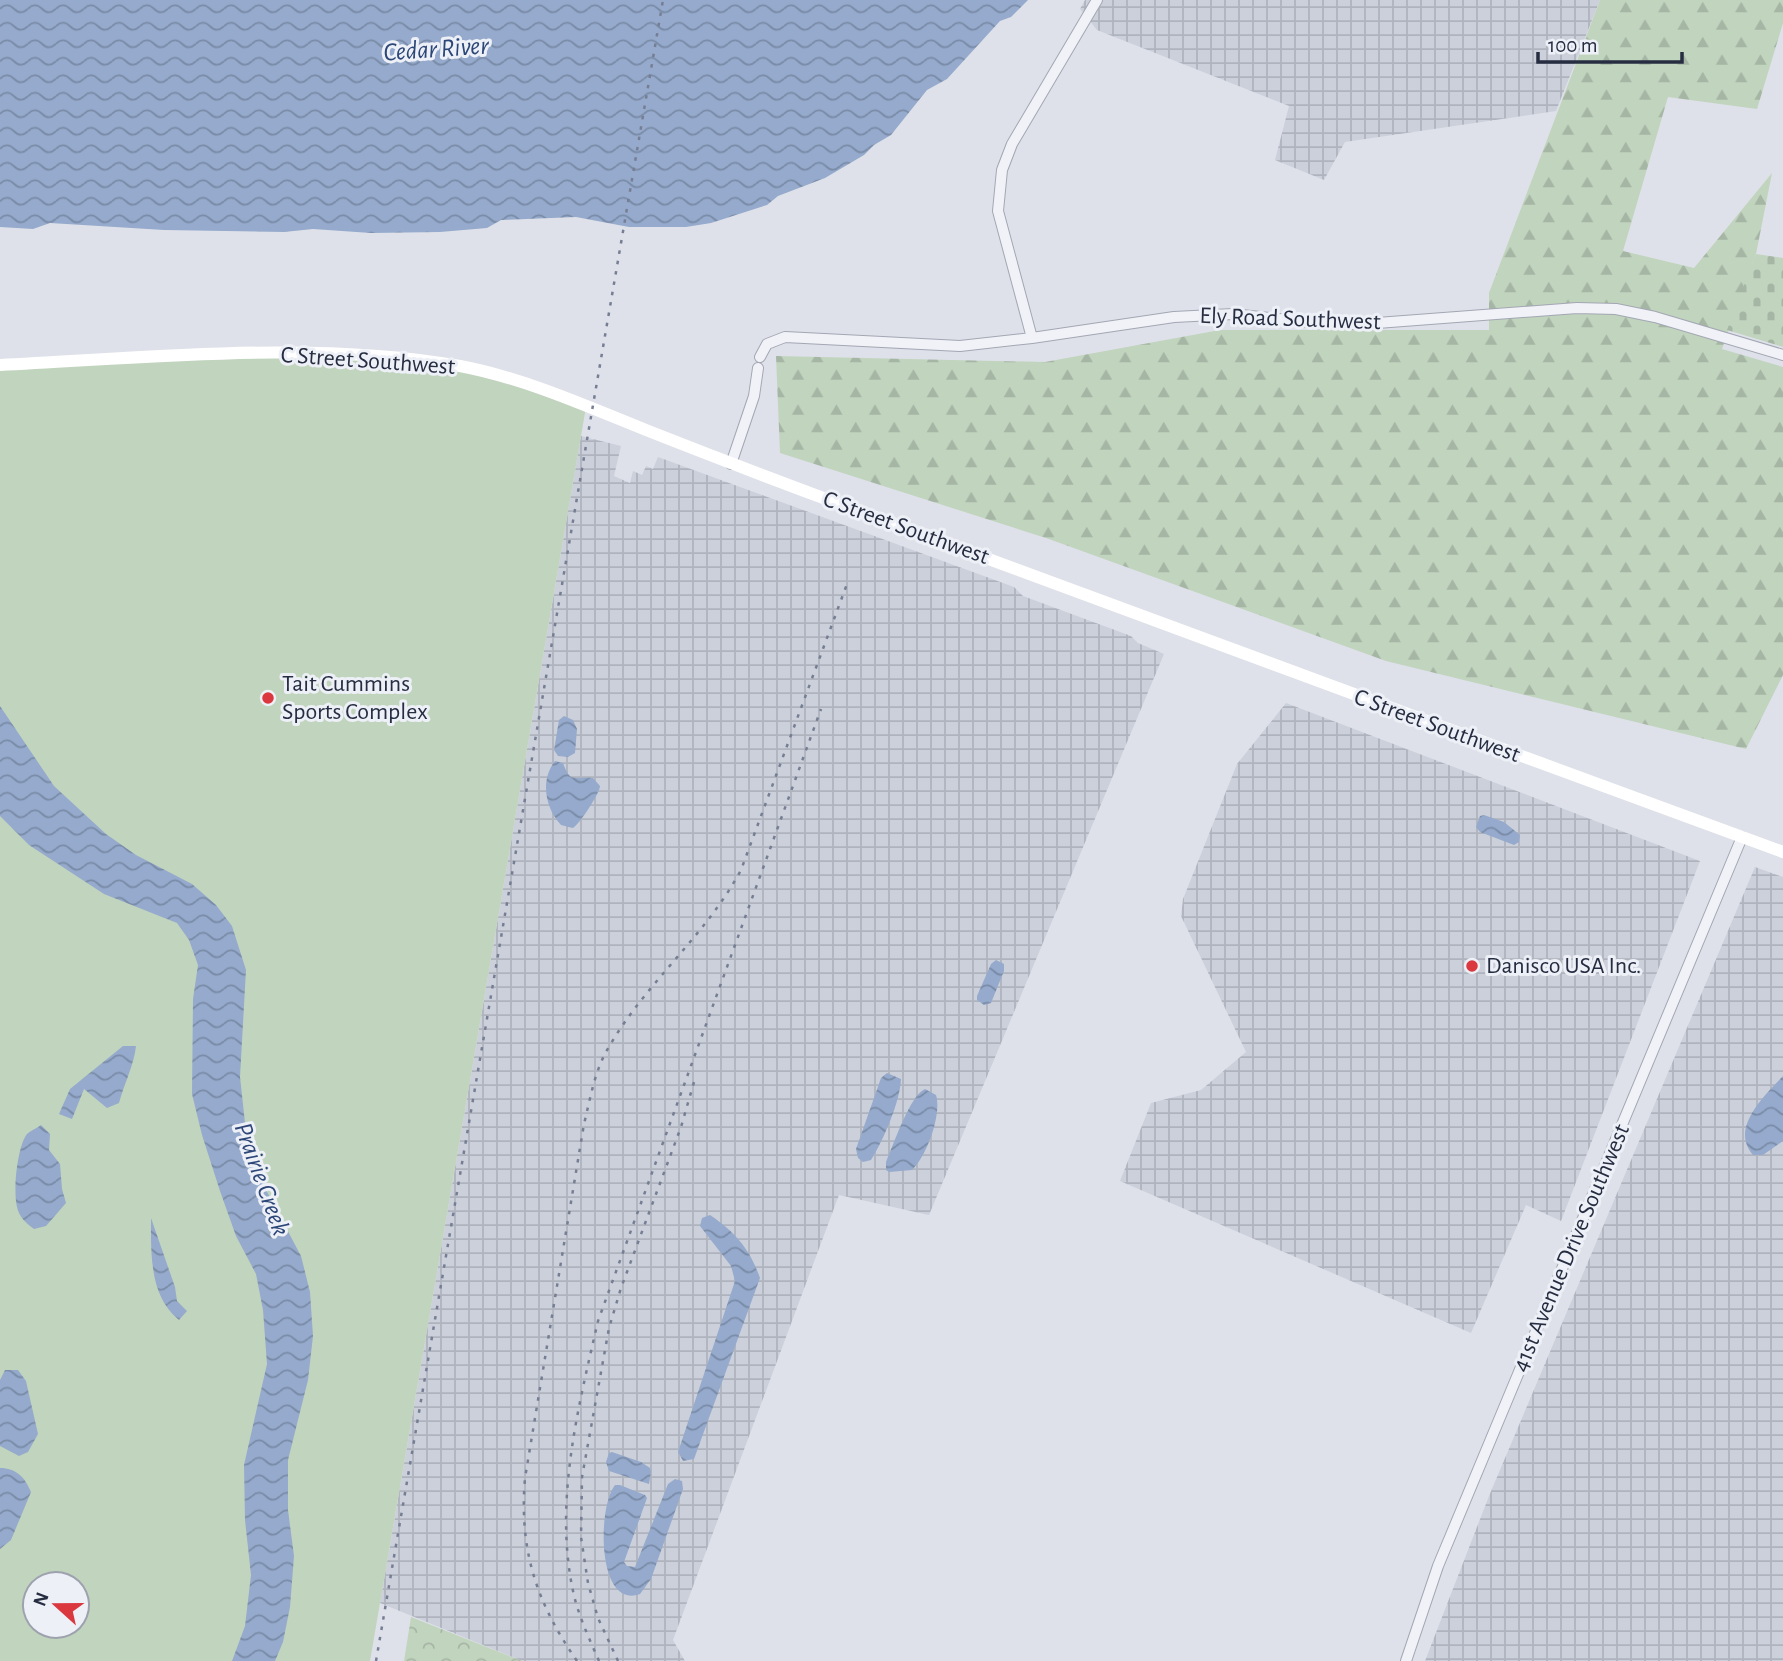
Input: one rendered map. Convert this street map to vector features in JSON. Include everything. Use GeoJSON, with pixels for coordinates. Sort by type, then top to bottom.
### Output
{"type":"FeatureCollection","features":[{"type":"Feature","properties":{"kind":"main road","name":"C Street Southwest"},"geometry":{"type":"LineString","coordinates":[[0,365],[277,354],[370,356],[447,364],[510,379],[731,464],[1783,852]]}},
{"type":"Feature","properties":{"kind":"street"},"geometry":{"type":"LineString","coordinates":[[1032,338],[998,211],[1002,170],[1012,144],[1097,0]]}},
{"type":"Feature","properties":{"kind":"street","name":"Ely Road Southwest"},"geometry":{"type":"LineString","coordinates":[[731,464],[754,396],[759,362],[766,344],[785,337],[960,346],[1174,317],[1233,314],[1325,324],[1364,324],[1577,307],[1616,309],[1655,317],[1783,355]]}},
{"type":"Feature","properties":{"kind":"street","name":"41st Avenue Drive Southwest"},"geometry":{"type":"LineString","coordinates":[[1406,1661],[1438,1566],[1742,837]]}},
{"type":"Feature","properties":{"kind":"shaded area"},"geometry":{"type":"Polygon","coordinates":[[[1085,0],[1600,0],[1556,111],[1345,142],[1324,180],[1275,160],[1289,106],[1097,30],[1080,9],[1085,0]]]}},
{"type":"Feature","properties":{"kind":"shaded area"},"geometry":{"type":"Polygon","coordinates":[[[581,436],[621,446],[614,476],[630,483],[633,471],[642,475],[646,466],[653,469],[658,457],[1014,587],[1023,596],[1131,636],[1138,643],[1164,654],[929,1215],[839,1195],[673,1640],[685,1661],[522,1661],[380,1603],[581,436]]]}},
{"type":"Feature","properties":{"kind":"shaded area"},"geometry":{"type":"Polygon","coordinates":[[[1286,703],[1700,861],[1561,1221],[1526,1205],[1471,1333],[1120,1181],[1151,1103],[1201,1090],[1246,1052],[1181,916],[1183,899],[1237,764],[1286,703]]]}},
{"type":"Feature","properties":{"kind":"shaded area"},"geometry":{"type":"Polygon","coordinates":[[[1755,867],[1783,877],[1783,1661],[1425,1661],[1489,1496],[1755,867]]]}},
{"type":"Feature","properties":{"kind":"green space"},"geometry":{"type":"Polygon","coordinates":[[[1600,0],[1783,0],[1783,23],[1757,109],[1668,97],[1623,251],[1694,268],[1772,173],[1756,254],[1722,349],[1783,367],[1783,675],[1746,749],[1386,661],[1046,538],[780,453],[776,356],[1045,362],[1220,330],[1489,330],[1489,293],[1600,0]]]}},
{"type":"Feature","properties":{"kind":"green space"},"geometry":{"type":"Polygon","coordinates":[[[1756,254],[1783,258],[1783,347],[1727,330],[1756,254]]]}},
{"type":"Feature","properties":{"kind":"green space"},"geometry":{"type":"Polygon","coordinates":[[[277,354],[447,364],[586,407],[370,1661],[0,1661],[0,365],[277,354]]]}},
{"type":"Feature","properties":{"kind":"green space"},"geometry":{"type":"Polygon","coordinates":[[[411,1617],[522,1661],[404,1661],[411,1617]]]}},
{"type":"Feature","properties":{"kind":"water","name":"Cedar River"},"geometry":{"type":"Polygon","coordinates":[[[0,0],[1028,0],[1011,17],[1000,21],[947,79],[927,90],[891,135],[825,178],[778,196],[767,205],[711,223],[686,227],[629,227],[576,217],[501,220],[487,228],[440,232],[371,233],[313,229],[284,232],[164,230],[50,223],[33,229],[0,227],[0,0]]]}},
{"type":"Feature","properties":{"kind":"water"},"geometry":{"type":"Polygon","coordinates":[[[0,706],[54,786],[106,834],[136,855],[192,884],[216,905],[232,926],[246,970],[240,1077],[246,1132],[265,1188],[301,1256],[310,1292],[313,1336],[308,1380],[288,1460],[288,1510],[294,1556],[290,1607],[283,1642],[275,1661],[232,1661],[245,1626],[251,1575],[245,1520],[244,1465],[267,1364],[263,1310],[256,1274],[236,1236],[220,1191],[192,1094],[193,999],[198,965],[189,940],[177,923],[104,894],[29,845],[0,816],[0,706]]]}},
{"type":"Feature","properties":{"kind":"water"},"geometry":{"type":"Polygon","coordinates":[[[564,716],[573,720],[577,729],[575,753],[568,757],[558,756],[554,750],[559,720],[564,716]]]}},
{"type":"Feature","properties":{"kind":"water"},"geometry":{"type":"Polygon","coordinates":[[[555,761],[563,763],[570,776],[593,778],[600,786],[589,809],[573,828],[561,825],[548,802],[547,777],[555,761]]]}},
{"type":"Feature","properties":{"kind":"water"},"geometry":{"type":"Polygon","coordinates":[[[1480,816],[1504,822],[1520,835],[1519,842],[1514,845],[1480,832],[1476,827],[1480,816]]]}},
{"type":"Feature","properties":{"kind":"water"},"geometry":{"type":"Polygon","coordinates":[[[996,960],[1004,964],[1004,971],[991,1003],[984,1005],[977,1000],[977,996],[991,964],[996,960]]]}},
{"type":"Feature","properties":{"kind":"water"},"geometry":{"type":"Polygon","coordinates":[[[123,1046],[136,1046],[119,1103],[107,1108],[84,1089],[72,1119],[59,1114],[70,1089],[123,1046]]]}},
{"type":"Feature","properties":{"kind":"water"},"geometry":{"type":"Polygon","coordinates":[[[887,1073],[901,1079],[898,1099],[876,1152],[871,1160],[863,1162],[858,1158],[856,1149],[881,1078],[887,1073]]]}},
{"type":"Feature","properties":{"kind":"water"},"geometry":{"type":"Polygon","coordinates":[[[1783,1076],[1783,1141],[1763,1155],[1753,1155],[1747,1145],[1747,1123],[1759,1102],[1783,1076]]]}},
{"type":"Feature","properties":{"kind":"water"},"geometry":{"type":"Polygon","coordinates":[[[925,1089],[936,1095],[937,1103],[935,1123],[928,1145],[912,1170],[889,1172],[886,1170],[886,1162],[902,1122],[919,1093],[925,1089]]]}},
{"type":"Feature","properties":{"kind":"water"},"geometry":{"type":"Polygon","coordinates":[[[41,1125],[50,1134],[49,1150],[60,1164],[66,1203],[46,1226],[34,1229],[18,1211],[16,1180],[18,1159],[24,1140],[27,1134],[41,1125]]]}},
{"type":"Feature","properties":{"kind":"water"},"geometry":{"type":"Polygon","coordinates":[[[710,1215],[741,1242],[760,1278],[694,1459],[683,1461],[678,1452],[735,1281],[731,1266],[700,1226],[702,1218],[710,1215]]]}},
{"type":"Feature","properties":{"kind":"water"},"geometry":{"type":"Polygon","coordinates":[[[151,1218],[175,1287],[177,1301],[187,1311],[179,1320],[169,1310],[157,1286],[152,1259],[151,1218]]]}},
{"type":"Feature","properties":{"kind":"water"},"geometry":{"type":"Polygon","coordinates":[[[5,1370],[18,1370],[26,1381],[38,1434],[28,1452],[19,1456],[0,1446],[0,1380],[5,1370]]]}},
{"type":"Feature","properties":{"kind":"water"},"geometry":{"type":"Polygon","coordinates":[[[612,1452],[650,1468],[649,1484],[609,1471],[606,1462],[612,1452]]]}},
{"type":"Feature","properties":{"kind":"water"},"geometry":{"type":"Polygon","coordinates":[[[0,1468],[19,1474],[31,1492],[11,1540],[0,1549],[0,1468]]]}},
{"type":"Feature","properties":{"kind":"water"},"geometry":{"type":"Polygon","coordinates":[[[675,1479],[682,1481],[683,1489],[651,1579],[640,1594],[626,1595],[615,1587],[608,1573],[604,1534],[609,1497],[615,1485],[620,1485],[647,1498],[624,1562],[627,1566],[635,1567],[668,1484],[675,1479]]]}},
{"type":"Feature","properties":{"kind":"railway"},"geometry":{"type":"LineString","coordinates":[[376,1661],[663,0]]}},
{"type":"Feature","properties":{"kind":"railway"},"geometry":{"type":"LineString","coordinates":[[577,1661],[551,1618],[533,1574],[525,1529],[524,1504],[525,1478],[590,1096],[602,1060],[621,1028],[710,917],[741,870],[847,584]]}},
{"type":"Feature","properties":{"kind":"railway"},"geometry":{"type":"LineString","coordinates":[[599,1661],[575,1600],[566,1524],[567,1489],[576,1421],[598,1321],[821,709]]}},
{"type":"Feature","properties":{"kind":"railway"},"geometry":{"type":"LineString","coordinates":[[618,1661],[598,1618],[588,1583],[581,1537],[582,1477],[609,1328],[621,1288],[681,1127],[694,1082]]}},
{"type":"Feature","properties":{"kind":"place","name":"Tait Cummins Sports Complex"},"geometry":{"type":"Point","coordinates":[268,698]}},
{"type":"Feature","properties":{"kind":"place","name":"Danisco USA Inc."},"geometry":{"type":"Point","coordinates":[1472,966]}},
{"type":"Feature","properties":{"kind":"water label","name":"Prairie Creek"},"geometry":{"type":"Point","coordinates":[262,1179]}}]}
